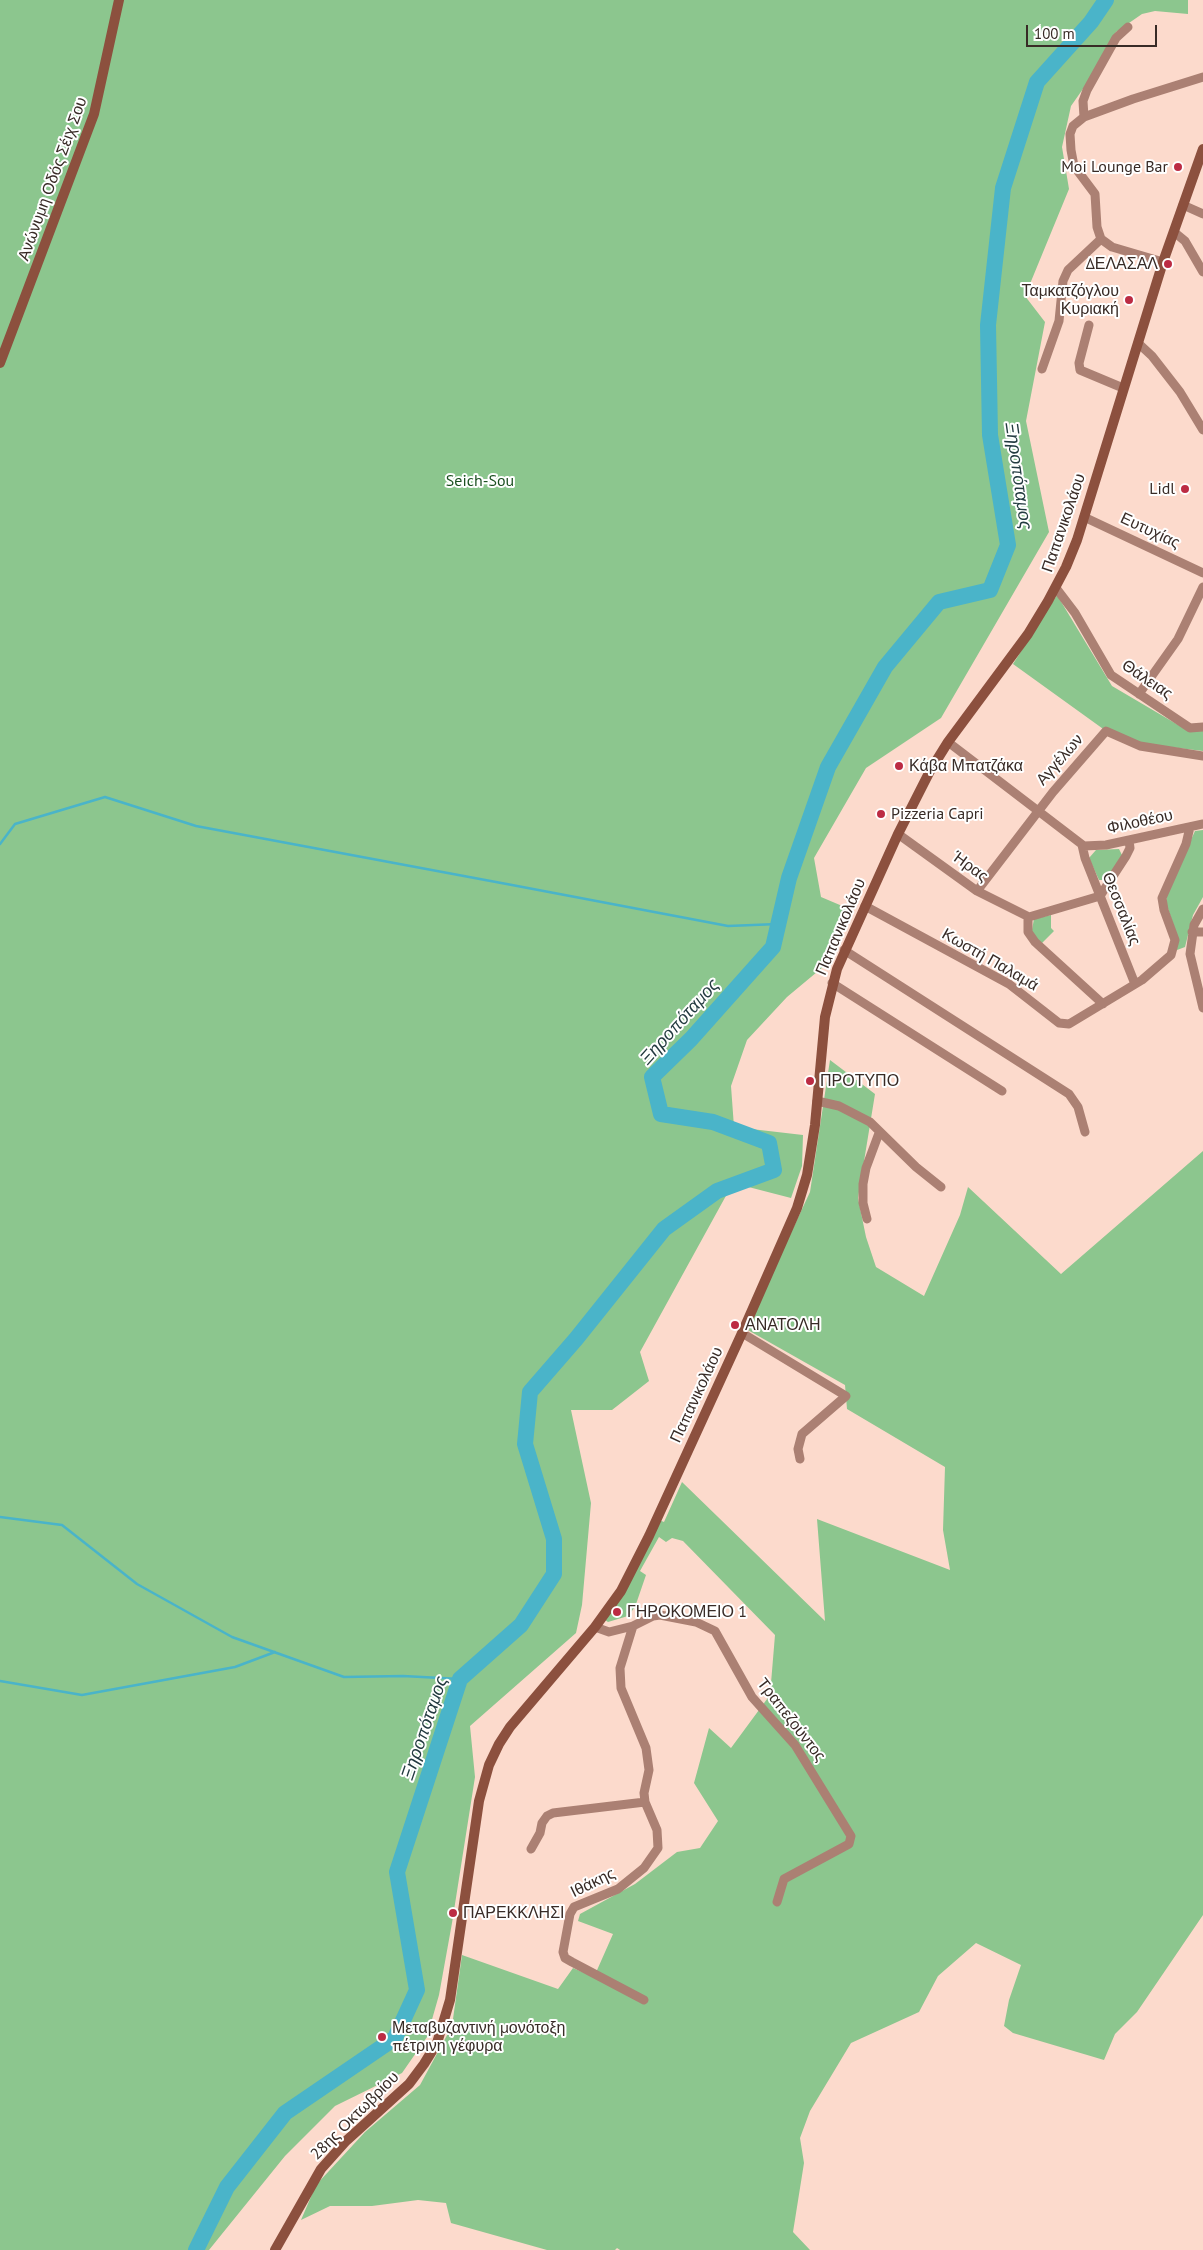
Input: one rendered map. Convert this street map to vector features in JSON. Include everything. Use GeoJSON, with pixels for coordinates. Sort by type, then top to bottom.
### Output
{"type":"FeatureCollection","features":[{"type":"Feature","properties":{"kind":"main road","name":"Ανώνυμη Οδός Σέιχ Σου"},"geometry":{"type":"LineString","coordinates":[[0,363],[94,114],[119,0]]}},
{"type":"Feature","properties":{"kind":"main road","name":"Παπανικολάου"},"geometry":{"type":"LineString","coordinates":[[489,1765],[510,1727],[595,1627],[621,1591],[640,1556],[792,1220],[804,1188],[811,1155],[825,1017],[832,983],[844,950],[917,794],[948,742],[1028,634],[1056,588],[1070,559],[1163,262],[1203,150]]}},
{"type":"Feature","properties":{"kind":"main road","name":"28ης Οκτωβρίου"},"geometry":{"type":"LineString","coordinates":[[274,2250],[321,2169],[346,2142],[409,2084],[437,2043],[450,2000],[478,1801],[489,1765]]}},
{"type":"Feature","properties":{"kind":"street"},"geometry":{"type":"LineString","coordinates":[[1084,117],[1083,101],[1087,90],[1116,38],[1128,27]]}},
{"type":"Feature","properties":{"kind":"street"},"geometry":{"type":"LineString","coordinates":[[1163,262],[1112,247],[1101,239],[1097,227],[1095,194],[1076,169],[1070,139],[1073,126],[1084,117],[1203,76]]}},
{"type":"Feature","properties":{"kind":"street"},"geometry":{"type":"LineString","coordinates":[[1183,205],[1203,214]]}},
{"type":"Feature","properties":{"kind":"street"},"geometry":{"type":"LineString","coordinates":[[1174,232],[1185,241],[1203,272]]}},
{"type":"Feature","properties":{"kind":"street"},"geometry":{"type":"LineString","coordinates":[[1042,369],[1059,321],[1063,281],[1068,270],[1101,239]]}},
{"type":"Feature","properties":{"kind":"street"},"geometry":{"type":"LineString","coordinates":[[1089,325],[1079,363],[1080,370],[1124,388]]}},
{"type":"Feature","properties":{"kind":"street"},"geometry":{"type":"LineString","coordinates":[[1138,343],[1152,356],[1180,392],[1203,430]]}},
{"type":"Feature","properties":{"kind":"street","name":"Ευτυχίας"},"geometry":{"type":"LineString","coordinates":[[1084,517],[1203,572]]}},
{"type":"Feature","properties":{"kind":"street"},"geometry":{"type":"LineString","coordinates":[[1139,694],[1182,631],[1203,587]]}},
{"type":"Feature","properties":{"kind":"street","name":"Θάλειας"},"geometry":{"type":"LineString","coordinates":[[1056,588],[1075,613],[1109,673],[1190,728],[1203,727]]}},
{"type":"Feature","properties":{"kind":"street","name":"Αγγέλων"},"geometry":{"type":"LineString","coordinates":[[977,891],[1038,811],[1106,731],[1140,746],[1203,756]]}},
{"type":"Feature","properties":{"kind":"street"},"geometry":{"type":"LineString","coordinates":[[948,742],[1082,845]]}},
{"type":"Feature","properties":{"kind":"street","name":"Φιλοθέου"},"geometry":{"type":"LineString","coordinates":[[1082,845],[1097,846],[1203,824]]}},
{"type":"Feature","properties":{"kind":"street","name":"Κωστή Παλαμά"},"geometry":{"type":"LineString","coordinates":[[865,906],[1009,984],[1060,1023],[1071,1023],[1135,984],[1159,967],[1171,955],[1175,940],[1164,910],[1162,898],[1186,844],[1190,827]]}},
{"type":"Feature","properties":{"kind":"street","name":"Ήρας"},"geometry":{"type":"LineString","coordinates":[[898,834],[977,891],[1028,917]]}},
{"type":"Feature","properties":{"kind":"street"},"geometry":{"type":"LineString","coordinates":[[1103,1004],[1035,942],[1028,932],[1028,917],[1049,913],[1100,896],[1129,851],[1129,840]]}},
{"type":"Feature","properties":{"kind":"street","name":"Θεσσαλίας"},"geometry":{"type":"LineString","coordinates":[[1082,845],[1085,858],[1135,984]]}},
{"type":"Feature","properties":{"kind":"street"},"geometry":{"type":"LineString","coordinates":[[1203,908],[1192,932],[1190,959],[1203,1008]]}},
{"type":"Feature","properties":{"kind":"street"},"geometry":{"type":"LineString","coordinates":[[1192,932],[1203,932]]}},
{"type":"Feature","properties":{"kind":"street"},"geometry":{"type":"LineString","coordinates":[[844,950],[1069,1094],[1078,1107],[1085,1132]]}},
{"type":"Feature","properties":{"kind":"street"},"geometry":{"type":"LineString","coordinates":[[832,983],[1002,1091]]}},
{"type":"Feature","properties":{"kind":"street"},"geometry":{"type":"LineString","coordinates":[[817,1101],[840,1106],[870,1122],[879,1133],[941,1187]]}},
{"type":"Feature","properties":{"kind":"street"},"geometry":{"type":"LineString","coordinates":[[867,1218],[863,1203],[863,1184],[866,1168],[879,1133]]}},
{"type":"Feature","properties":{"kind":"street"},"geometry":{"type":"LineString","coordinates":[[742,1333],[846,1396],[802,1434],[798,1449],[800,1459]]}},
{"type":"Feature","properties":{"kind":"street","name":"Τραπεζούντος"},"geometry":{"type":"LineString","coordinates":[[633,1626],[652,1616],[660,1615],[696,1622],[715,1631],[752,1697],[795,1745],[851,1836],[849,1844],[784,1879],[777,1902]]}},
{"type":"Feature","properties":{"kind":"street"},"geometry":{"type":"LineString","coordinates":[[595,1627],[606,1632],[633,1626]]}},
{"type":"Feature","properties":{"kind":"street","name":"Ιθάκης"},"geometry":{"type":"LineString","coordinates":[[633,1626],[620,1668],[621,1688],[646,1748],[649,1770],[644,1793],[645,1802],[657,1830],[656,1854],[644,1868],[618,1889],[574,1907],[570,1914],[563,1952],[565,1958],[644,2000]]}},
{"type":"Feature","properties":{"kind":"street"},"geometry":{"type":"LineString","coordinates":[[531,1849],[540,1833],[542,1823],[547,1816],[553,1813],[645,1802]]}},
{"type":"Feature","properties":{"kind":"green space","name":"Seich-Sou"},"geometry":{"type":"Polygon","coordinates":[[[0,0],[1188,0],[1188,14],[1155,11],[1142,14],[1116,32],[1092,76],[1071,106],[1062,147],[1069,189],[1025,296],[1045,322],[1026,421],[1049,532],[941,718],[866,768],[814,858],[821,897],[847,908],[823,967],[787,997],[747,1040],[731,1086],[734,1127],[803,1135],[802,1166],[791,1198],[733,1183],[640,1352],[649,1381],[612,1410],[571,1410],[591,1503],[582,1605],[576,1633],[470,1726],[475,1777],[439,1995],[427,2037],[402,2073],[335,2106],[285,2156],[209,2250],[0,2250],[0,0]]]}},
{"type":"Feature","properties":{"kind":"green space"},"geometry":{"type":"Polygon","coordinates":[[[1057,595],[1112,686],[1185,729],[1203,729],[1203,751],[1145,744],[1106,731],[1013,664],[1057,595]]]}},
{"type":"Feature","properties":{"kind":"green space"},"geometry":{"type":"Polygon","coordinates":[[[1203,830],[1203,897],[1193,915],[1185,947],[1177,950],[1176,932],[1167,906],[1166,895],[1195,831],[1203,830]]]}},
{"type":"Feature","properties":{"kind":"green space"},"geometry":{"type":"Polygon","coordinates":[[[1119,849],[1122,855],[1106,880],[1099,880],[1089,858],[1096,850],[1119,849]]]}},
{"type":"Feature","properties":{"kind":"green space"},"geometry":{"type":"Polygon","coordinates":[[[1051,915],[1051,928],[1054,931],[1041,944],[1031,935],[1034,919],[1051,915]]]}},
{"type":"Feature","properties":{"kind":"green space"},"geometry":{"type":"Polygon","coordinates":[[[830,1060],[875,1094],[858,1198],[866,1237],[876,1267],[924,1296],[960,1215],[968,1187],[1061,1274],[1203,1151],[1203,1915],[1137,2012],[1115,2034],[1104,2060],[1013,2033],[1004,2026],[1009,2000],[1021,1965],[976,1943],[938,1976],[919,2012],[851,2043],[810,2111],[800,2138],[804,2163],[793,2232],[810,2250],[620,2250],[617,2248],[615,2250],[547,2250],[451,2223],[446,2203],[418,2200],[372,2206],[330,2206],[301,2220],[316,2185],[365,2132],[420,2085],[452,2026],[462,1955],[558,1989],[573,1968],[594,1977],[613,1934],[578,1921],[580,1914],[635,1884],[677,1852],[700,1848],[718,1821],[694,1783],[709,1728],[731,1748],[770,1695],[775,1635],[683,1541],[672,1538],[666,1542],[659,1537],[640,1571],[646,1575],[635,1607],[628,1616],[608,1622],[605,1620],[659,1520],[664,1522],[682,1482],[825,1621],[817,1519],[950,1570],[943,1530],[945,1467],[847,1409],[845,1385],[746,1329],[810,1192],[830,1060]]]}},
{"type":"Feature","properties":{"kind":"waterway","name":"Ξηροπόταμος"},"geometry":{"type":"LineString","coordinates":[[196,2250],[227,2187],[285,2113],[395,2038],[417,1990],[397,1872],[460,1679],[521,1625],[554,1574],[554,1539],[525,1444],[530,1392],[576,1339],[664,1229],[717,1191],[774,1170],[769,1143],[713,1122],[661,1114],[652,1077],[691,1039],[773,947],[789,878],[828,767],[885,667],[939,602],[990,590],[1008,545],[990,435],[988,325],[1003,188],[1037,82],[1091,22],[1106,0]]}},
{"type":"Feature","properties":{"kind":"waterway"},"geometry":{"type":"LineString","coordinates":[[0,844],[15,824],[105,797],[196,826],[728,926],[778,924]]}},
{"type":"Feature","properties":{"kind":"waterway"},"geometry":{"type":"LineString","coordinates":[[0,1517],[62,1525],[137,1584],[232,1637],[344,1677],[403,1676],[460,1679]]}},
{"type":"Feature","properties":{"kind":"waterway"},"geometry":{"type":"LineString","coordinates":[[0,1681],[82,1695],[235,1667],[275,1652]]}},
{"type":"Feature","properties":{"kind":"place","name":"Moi Lounge Bar"},"geometry":{"type":"Point","coordinates":[1178,167]}},
{"type":"Feature","properties":{"kind":"place","name":"ΔΕΛΑΣΑΛ"},"geometry":{"type":"Point","coordinates":[1168,264]}},
{"type":"Feature","properties":{"kind":"place","name":"Ταμκατζόγλου Κυριακή"},"geometry":{"type":"Point","coordinates":[1129,300]}},
{"type":"Feature","properties":{"kind":"place","name":"Lidl"},"geometry":{"type":"Point","coordinates":[1185,489]}},
{"type":"Feature","properties":{"kind":"place","name":"Κάβα Μπατζάκα"},"geometry":{"type":"Point","coordinates":[899,766]}},
{"type":"Feature","properties":{"kind":"place","name":"Pizzeria Capri"},"geometry":{"type":"Point","coordinates":[881,814]}},
{"type":"Feature","properties":{"kind":"place","name":"ΠΡΟΤΥΠΟ"},"geometry":{"type":"Point","coordinates":[810,1081]}},
{"type":"Feature","properties":{"kind":"place","name":"ΑΝΑΤΟΛΗ"},"geometry":{"type":"Point","coordinates":[735,1325]}},
{"type":"Feature","properties":{"kind":"place","name":"ΓΗΡΟΚΟΜΕΙΟ 1"},"geometry":{"type":"Point","coordinates":[617,1612]}},
{"type":"Feature","properties":{"kind":"place","name":"ΠΑΡΕΚΚΛΗΣΙ"},"geometry":{"type":"Point","coordinates":[453,1913]}},
{"type":"Feature","properties":{"kind":"place","name":"Μεταβυζαντινή μονότοξη πέτρινη γέφυρα"},"geometry":{"type":"Point","coordinates":[382,2037]}}]}
